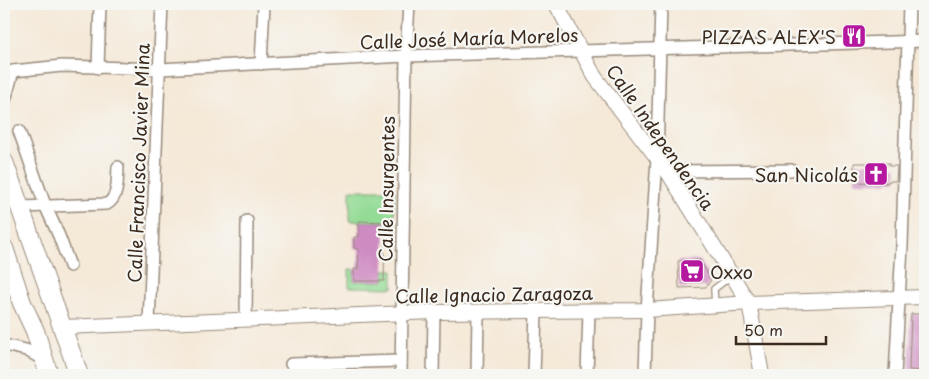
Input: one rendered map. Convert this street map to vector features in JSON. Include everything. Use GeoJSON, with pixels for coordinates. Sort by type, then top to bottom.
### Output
{"type":"FeatureCollection","features":[{"type":"Feature","properties":{"kind":"highway"},"geometry":{"type":"LineString","coordinates":[[4,162],[80,375]]}},
{"type":"Feature","properties":{"kind":"highway"},"geometry":{"type":"LineString","coordinates":[[4,248],[22,303],[35,331],[46,368]]}},
{"type":"Feature","properties":{"kind":"street"},"geometry":{"type":"LineString","coordinates":[[98,68],[100,4]]}},
{"type":"Feature","properties":{"kind":"street","name":"Calle Francisco Javier Mina"},"geometry":{"type":"LineString","coordinates":[[149,323],[162,4]]}},
{"type":"Feature","properties":{"kind":"street"},"geometry":{"type":"LineString","coordinates":[[261,64],[264,4]]}},
{"type":"Feature","properties":{"kind":"street","name":"Calle Insurgentes"},"geometry":{"type":"LineString","coordinates":[[400,375],[406,56],[409,4]]}},
{"type":"Feature","properties":{"kind":"street","name":"Calle Independencia"},"geometry":{"type":"LineString","coordinates":[[556,4],[595,77],[667,171],[749,303],[762,375]]}},
{"type":"Feature","properties":{"kind":"street"},"geometry":{"type":"LineString","coordinates":[[645,375],[647,310],[657,159],[661,4]]}},
{"type":"Feature","properties":{"kind":"street"},"geometry":{"type":"LineString","coordinates":[[895,375],[902,246],[909,4]]}},
{"type":"Feature","properties":{"kind":"street","name":"Calle José María Morelos"},"geometry":{"type":"LineString","coordinates":[[9,68],[62,66],[160,69],[406,56],[925,41]]}},
{"type":"Feature","properties":{"kind":"street"},"geometry":{"type":"LineString","coordinates":[[4,104],[9,68]]}},
{"type":"Feature","properties":{"kind":"street"},"geometry":{"type":"LineString","coordinates":[[19,131],[45,206],[70,266]]}},
{"type":"Feature","properties":{"kind":"street"},"geometry":{"type":"LineString","coordinates":[[20,207],[107,204],[115,196],[118,167]]}},
{"type":"Feature","properties":{"kind":"street"},"geometry":{"type":"LineString","coordinates":[[667,171],[792,170]]}},
{"type":"Feature","properties":{"kind":"street"},"geometry":{"type":"LineString","coordinates":[[246,319],[247,221]]}},
{"type":"Feature","properties":{"kind":"street"},"geometry":{"type":"LineString","coordinates":[[4,287],[11,270]]}},
{"type":"Feature","properties":{"kind":"street","name":"Calle Ignacio Zaragoza"},"geometry":{"type":"LineString","coordinates":[[62,327],[434,312],[647,310],[749,303],[925,297]]}},
{"type":"Feature","properties":{"kind":"street"},"geometry":{"type":"LineString","coordinates":[[534,375],[536,311]]}},
{"type":"Feature","properties":{"kind":"street"},"geometry":{"type":"LineString","coordinates":[[587,375],[588,311]]}},
{"type":"Feature","properties":{"kind":"street"},"geometry":{"type":"LineString","coordinates":[[433,375],[434,312]]}},
{"type":"Feature","properties":{"kind":"street"},"geometry":{"type":"LineString","coordinates":[[477,375],[478,312]]}},
{"type":"Feature","properties":{"kind":"street"},"geometry":{"type":"LineString","coordinates":[[4,345],[26,350],[46,368]]}},
{"type":"Feature","properties":{"kind":"street"},"geometry":{"type":"LineString","coordinates":[[291,364],[401,361]]}},
{"type":"Feature","properties":{"kind":"lane"},"geometry":{"type":"LineString","coordinates":[[715,305],[714,289],[732,275]]}},
{"type":"Feature","properties":{"kind":"green space"},"geometry":{"type":"Polygon","coordinates":[[[350,190],[395,190],[394,222],[350,221],[350,190]]]}},
{"type":"Feature","properties":{"kind":"green space"},"geometry":{"type":"Polygon","coordinates":[[[349,269],[354,269],[354,281],[384,281],[384,270],[393,270],[393,288],[349,287],[349,269]]]}},
{"type":"Feature","properties":{"kind":"building","name":"San Nicolás"},"geometry":{"type":"Polygon","coordinates":[[[854,163],[889,163],[889,166],[897,166],[896,181],[888,181],[888,183],[854,182],[854,163]]]}},
{"type":"Feature","properties":{"kind":"building"},"geometry":{"type":"Polygon","coordinates":[[[359,221],[385,222],[384,281],[354,281],[354,269],[358,269],[359,249],[354,248],[354,237],[359,237],[359,221]]]}},
{"type":"Feature","properties":{"kind":"building","name":"Oxxo"},"geometry":{"type":"Polygon","coordinates":[[[700,260],[711,280],[706,287],[679,288],[678,261],[700,260]]]}},
{"type":"Feature","properties":{"kind":"building"},"geometry":{"type":"Polygon","coordinates":[[[911,314],[925,314],[925,371],[909,370],[911,314]]]}},
{"type":"Feature","properties":{"kind":"place","name":"PIZZAS ALEX'S"},"geometry":{"type":"Point","coordinates":[854,36]}},
{"type":"Feature","properties":{"kind":"place","name":"San Nicolás"},"geometry":{"type":"Point","coordinates":[876,174]}},
{"type":"Feature","properties":{"kind":"place","name":"Oxxo"},"geometry":{"type":"Point","coordinates":[692,271]}}]}
